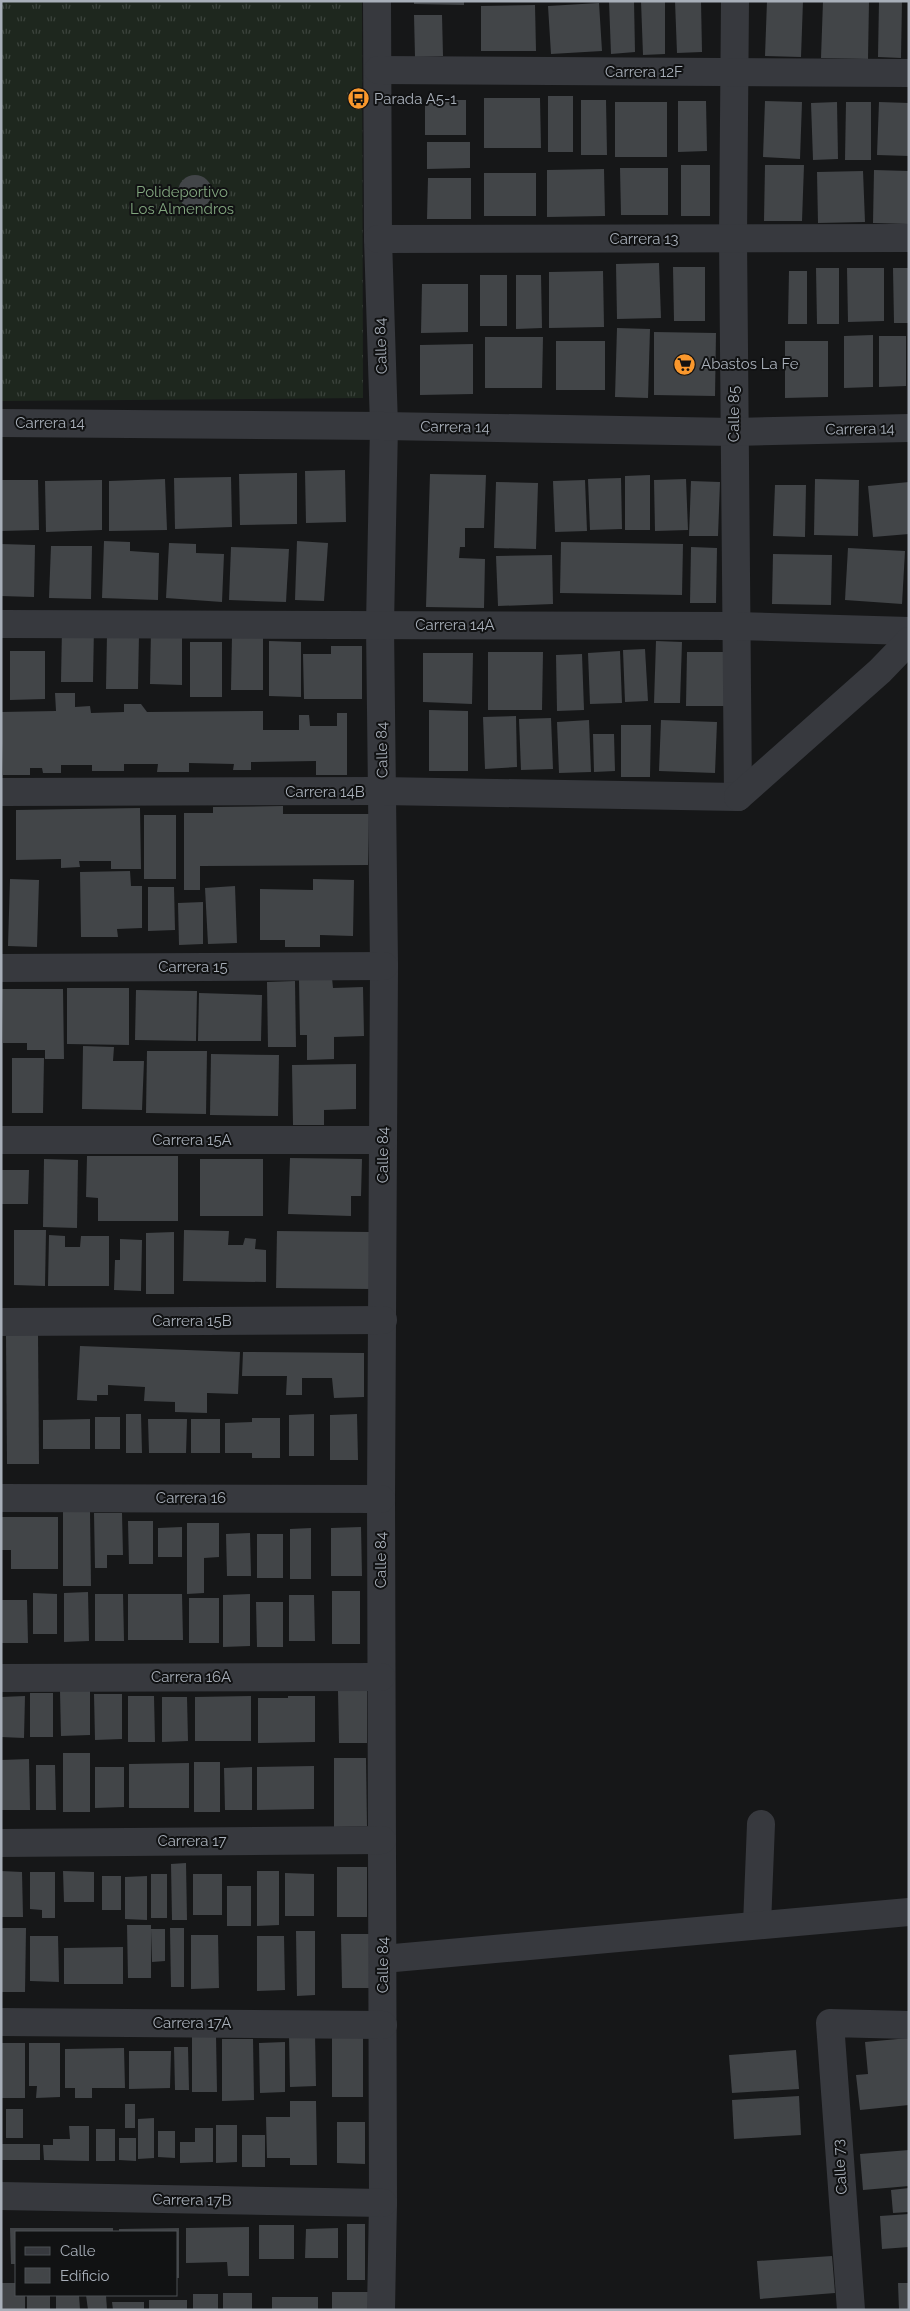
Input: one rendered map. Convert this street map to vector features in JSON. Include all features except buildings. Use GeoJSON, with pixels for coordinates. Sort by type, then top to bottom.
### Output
{"type":"FeatureCollection","features":[{"type":"Feature","properties":{"kind":"street","name":"Calle 84"},"geometry":{"type":"LineString","coordinates":[[377,1],[378,239],[384,426],[380,625],[384,966],[381,1499],[384,2203],[381,2310]]}},
{"type":"Feature","properties":{"kind":"street","name":"Calle 85"},"geometry":{"type":"LineString","coordinates":[[735,1],[733,238],[738,797]]}},
{"type":"Feature","properties":{"kind":"street","name":"Carrera 12F"},"geometry":{"type":"LineString","coordinates":[[378,70],[909,73]]}},
{"type":"Feature","properties":{"kind":"street","name":"Carrera 13"},"geometry":{"type":"LineString","coordinates":[[378,239],[909,238]]}},
{"type":"Feature","properties":{"kind":"street","name":"Carrera 14"},"geometry":{"type":"LineString","coordinates":[[1,423],[384,426],[734,432],[909,428]]}},
{"type":"Feature","properties":{"kind":"street","name":"Carrera 14A"},"geometry":{"type":"LineString","coordinates":[[1,624],[735,626],[909,631]]}},
{"type":"Feature","properties":{"kind":"street"},"geometry":{"type":"LineString","coordinates":[[738,797],[880,671],[909,641]]}},
{"type":"Feature","properties":{"kind":"street","name":"Carrera 14B"},"geometry":{"type":"LineString","coordinates":[[1,792],[382,791],[738,797]]}},
{"type":"Feature","properties":{"kind":"street","name":"Carrera 15"},"geometry":{"type":"LineString","coordinates":[[1,968],[384,966]]}},
{"type":"Feature","properties":{"kind":"street","name":"Carrera 15A"},"geometry":{"type":"LineString","coordinates":[[1,1140],[383,1140]]}},
{"type":"Feature","properties":{"kind":"street","name":"Carrera 15B"},"geometry":{"type":"LineString","coordinates":[[1,1322],[382,1320]]}},
{"type":"Feature","properties":{"kind":"street","name":"Carrera 16"},"geometry":{"type":"LineString","coordinates":[[1,1498],[381,1499]]}},
{"type":"Feature","properties":{"kind":"street","name":"Carrera 16A"},"geometry":{"type":"LineString","coordinates":[[1,1678],[381,1677]]}},
{"type":"Feature","properties":{"kind":"street"},"geometry":{"type":"LineString","coordinates":[[757,1925],[761,1824]]}},
{"type":"Feature","properties":{"kind":"street","name":"Carrera 17"},"geometry":{"type":"LineString","coordinates":[[1,1843],[382,1840]]}},
{"type":"Feature","properties":{"kind":"street"},"geometry":{"type":"LineString","coordinates":[[383,1959],[909,1912]]}},
{"type":"Feature","properties":{"kind":"street","name":"Carrera 17A"},"geometry":{"type":"LineString","coordinates":[[1,2022],[383,2025]]}},
{"type":"Feature","properties":{"kind":"street","name":"Calle 73"},"geometry":{"type":"LineString","coordinates":[[851,2310],[830,2023],[909,2025]]}},
{"type":"Feature","properties":{"kind":"street","name":"Carrera 17B"},"geometry":{"type":"LineString","coordinates":[[1,2196],[384,2203]]}},
{"type":"Feature","properties":{"kind":"green space","name":"Polideportivo Los Almendros"},"geometry":{"type":"Polygon","coordinates":[[[1,1],[362,1],[363,398],[1,401],[1,1]]]}},
{"type":"Feature","properties":{"kind":"place","name":"Parada A5-1"},"geometry":{"type":"Point","coordinates":[358,99]}},
{"type":"Feature","properties":{"kind":"place","name":"Abastos La Fe"},"geometry":{"type":"Point","coordinates":[685,364]}}]}
